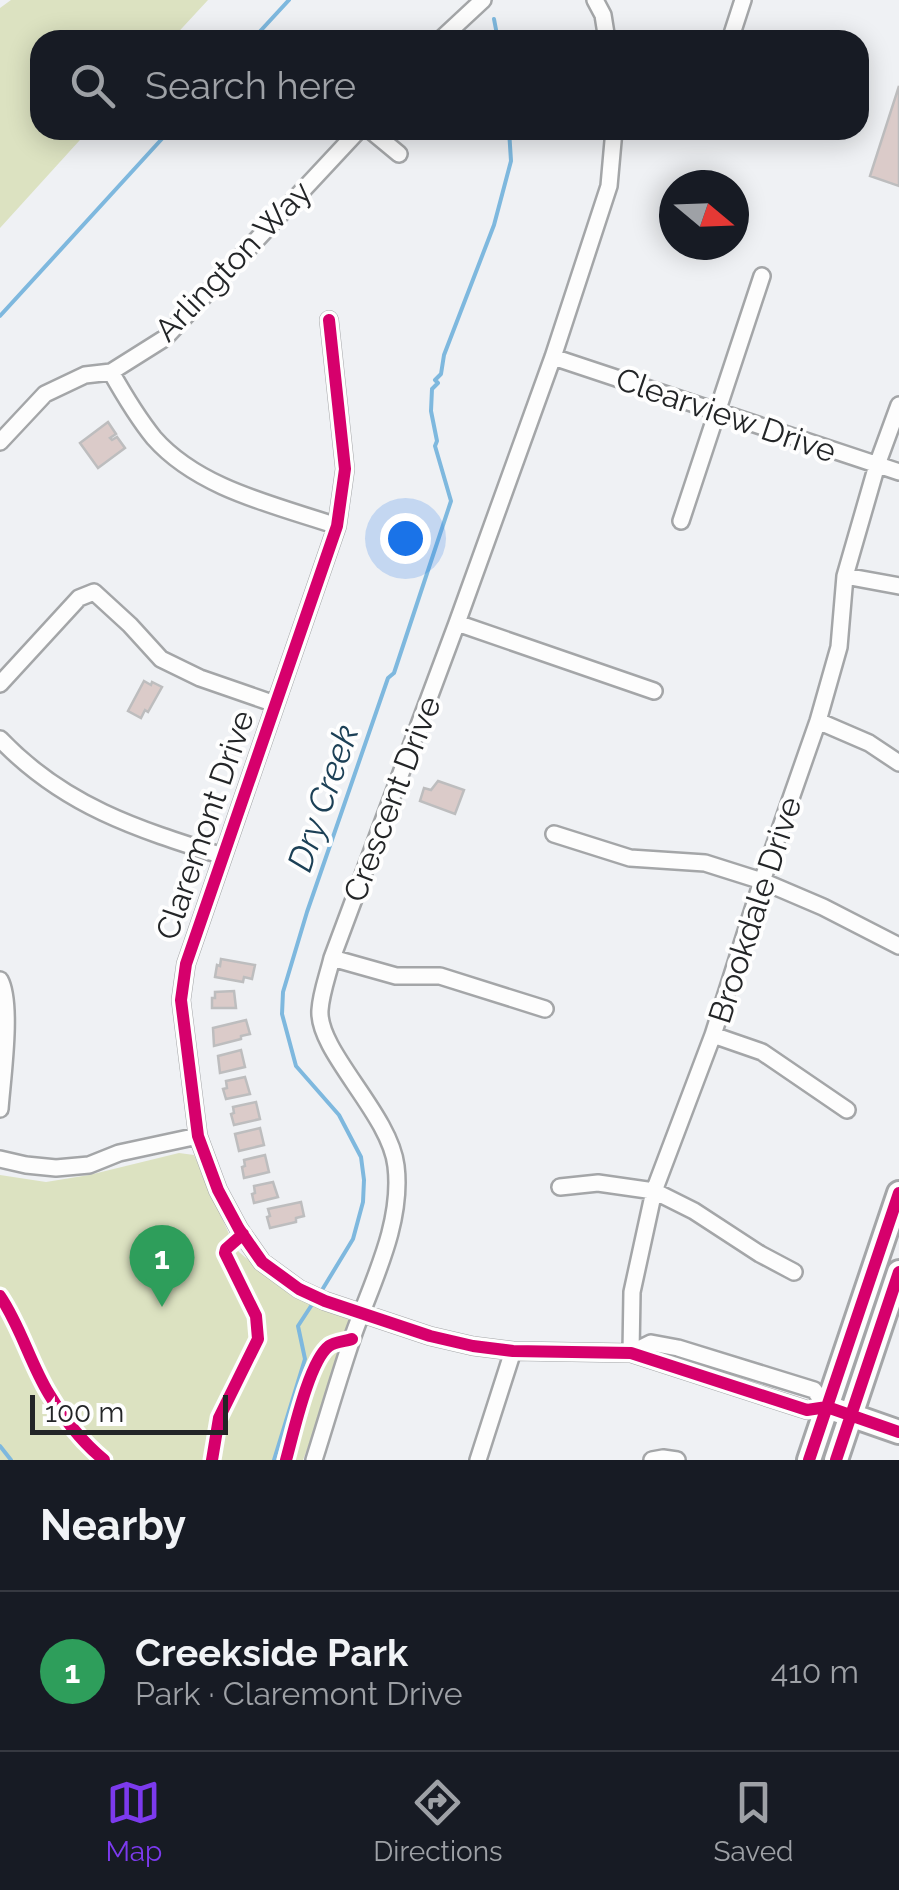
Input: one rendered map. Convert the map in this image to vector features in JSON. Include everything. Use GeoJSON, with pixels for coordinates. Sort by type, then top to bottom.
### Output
{"type":"FeatureCollection","features":[{"type":"Feature","properties":{"kind":"main road"},"geometry":{"type":"LineString","coordinates":[[809,1460],[899,1192]]}},
{"type":"Feature","properties":{"kind":"main road"},"geometry":{"type":"LineString","coordinates":[[836,1460],[899,1272]]}},
{"type":"Feature","properties":{"kind":"main road"},"geometry":{"type":"LineString","coordinates":[[827,1407],[899,1432]]}},
{"type":"Feature","properties":{"kind":"street"},"geometry":{"type":"LineString","coordinates":[[451,30],[483,0]]}},
{"type":"Feature","properties":{"kind":"street"},"geometry":{"type":"LineString","coordinates":[[595,0],[606,30]]}},
{"type":"Feature","properties":{"kind":"street"},"geometry":{"type":"LineString","coordinates":[[737,30],[743,0]]}},
{"type":"Feature","properties":{"kind":"street","name":"Arlington Way"},"geometry":{"type":"LineString","coordinates":[[0,442],[44,394],[84,375],[112,372],[165,338],[350,140]]}},
{"type":"Feature","properties":{"kind":"street"},"geometry":{"type":"LineString","coordinates":[[382,140],[399,154]]}},
{"type":"Feature","properties":{"kind":"street","name":"Crescent Drive"},"geometry":{"type":"LineString","coordinates":[[314,1460],[392,1229],[398,1196],[396,1162],[381,1123],[326,1039],[319,1013],[332,958],[553,357],[608,186],[613,140]]}},
{"type":"Feature","properties":{"kind":"street"},"geometry":{"type":"LineString","coordinates":[[681,521],[762,276]]}},
{"type":"Feature","properties":{"kind":"street","name":"Claremont Drive"},"geometry":{"type":"LineString","coordinates":[[329,320],[346,469],[337,526],[186,964],[182,1000],[198,1136],[218,1190],[262,1262],[299,1289],[325,1301],[473,1346],[512,1351],[631,1353],[807,1410],[827,1407]]}},
{"type":"Feature","properties":{"kind":"street","name":"Clearview Drive"},"geometry":{"type":"LineString","coordinates":[[553,357],[899,472]]}},
{"type":"Feature","properties":{"kind":"street"},"geometry":{"type":"LineString","coordinates":[[112,372],[156,440],[191,468],[222,486],[337,526]]}},
{"type":"Feature","properties":{"kind":"street","name":"Brookdale Drive"},"geometry":{"type":"LineString","coordinates":[[631,1353],[632,1292],[654,1191],[714,1036],[762,881],[818,722],[840,647],[845,576],[899,404]]}},
{"type":"Feature","properties":{"kind":"street"},"geometry":{"type":"LineString","coordinates":[[845,576],[899,586]]}},
{"type":"Feature","properties":{"kind":"street"},"geometry":{"type":"LineString","coordinates":[[0,684],[79,598],[94,592],[161,659],[200,678],[276,704]]}},
{"type":"Feature","properties":{"kind":"street"},"geometry":{"type":"LineString","coordinates":[[457,624],[654,691]]}},
{"type":"Feature","properties":{"kind":"street"},"geometry":{"type":"LineString","coordinates":[[818,722],[870,743],[899,762]]}},
{"type":"Feature","properties":{"kind":"street"},"geometry":{"type":"LineString","coordinates":[[0,740],[70,796],[134,828],[223,856]]}},
{"type":"Feature","properties":{"kind":"street"},"geometry":{"type":"LineString","coordinates":[[554,834],[630,858],[706,864],[762,881],[899,946]]}},
{"type":"Feature","properties":{"kind":"street"},"geometry":{"type":"LineString","coordinates":[[332,958],[396,976],[440,976],[545,1009]]}},
{"type":"Feature","properties":{"kind":"street"},"geometry":{"type":"LineString","coordinates":[[0,980],[5,1016],[0,1109]]}},
{"type":"Feature","properties":{"kind":"street"},"geometry":{"type":"LineString","coordinates":[[714,1036],[762,1052],[847,1110]]}},
{"type":"Feature","properties":{"kind":"street"},"geometry":{"type":"LineString","coordinates":[[0,1159],[56,1168],[89,1164],[119,1153],[198,1136]]}},
{"type":"Feature","properties":{"kind":"street"},"geometry":{"type":"LineString","coordinates":[[560,1187],[598,1183],[654,1191],[794,1272]]}},
{"type":"Feature","properties":{"kind":"street"},"geometry":{"type":"LineString","coordinates":[[478,1460],[512,1351]]}},
{"type":"Feature","properties":{"kind":"street"},"geometry":{"type":"LineString","coordinates":[[652,1460],[677,1460]]}},
{"type":"Feature","properties":{"kind":"green space"},"geometry":{"type":"Polygon","coordinates":[[[11,0],[208,0],[180,30],[30,30],[30,140],[80,140],[0,228],[0,8],[11,0]]]}},
{"type":"Feature","properties":{"kind":"green space"},"geometry":{"type":"Polygon","coordinates":[[[179,1153],[194,1155],[239,1252],[293,1297],[357,1317],[303,1460],[0,1460],[0,1175],[46,1182],[179,1153]]]}},
{"type":"Feature","properties":{"kind":"building"},"geometry":{"type":"Polygon","coordinates":[[[899,86],[899,186],[870,176],[899,86]]]}},
{"type":"Feature","properties":{"kind":"building"},"geometry":{"type":"Polygon","coordinates":[[[108,422],[116,434],[110,438],[117,437],[125,448],[98,468],[80,443],[108,422]]]}},
{"type":"Feature","properties":{"kind":"building"},"geometry":{"type":"Polygon","coordinates":[[[144,681],[162,687],[141,718],[128,711],[144,681]]]}},
{"type":"Feature","properties":{"kind":"building"},"geometry":{"type":"Polygon","coordinates":[[[438,781],[464,790],[455,814],[420,801],[424,788],[431,790],[438,781]]]}},
{"type":"Feature","properties":{"kind":"building"},"geometry":{"type":"Polygon","coordinates":[[[221,959],[255,965],[252,979],[244,977],[243,982],[215,977],[221,959]]]}},
{"type":"Feature","properties":{"kind":"building"},"geometry":{"type":"Polygon","coordinates":[[[234,991],[236,1008],[212,1008],[215,992],[234,991]]]}},
{"type":"Feature","properties":{"kind":"building"},"geometry":{"type":"Polygon","coordinates":[[[246,1020],[250,1034],[214,1046],[213,1028],[246,1020]]]}},
{"type":"Feature","properties":{"kind":"building"},"geometry":{"type":"Polygon","coordinates":[[[241,1050],[245,1067],[220,1073],[218,1056],[241,1050]]]}},
{"type":"Feature","properties":{"kind":"building"},"geometry":{"type":"Polygon","coordinates":[[[245,1077],[250,1094],[226,1099],[226,1081],[245,1077]]]}},
{"type":"Feature","properties":{"kind":"building"},"geometry":{"type":"Polygon","coordinates":[[[256,1102],[260,1119],[234,1125],[233,1107],[256,1102]]]}},
{"type":"Feature","properties":{"kind":"building"},"geometry":{"type":"Polygon","coordinates":[[[260,1128],[264,1145],[239,1151],[235,1134],[260,1128]]]}},
{"type":"Feature","properties":{"kind":"building"},"geometry":{"type":"Polygon","coordinates":[[[265,1155],[269,1172],[244,1178],[244,1160],[265,1155]]]}},
{"type":"Feature","properties":{"kind":"building"},"geometry":{"type":"Polygon","coordinates":[[[273,1182],[278,1197],[254,1203],[254,1186],[273,1182]]]}},
{"type":"Feature","properties":{"kind":"building"},"geometry":{"type":"Polygon","coordinates":[[[301,1202],[304,1216],[270,1228],[268,1209],[301,1202]]]}},
{"type":"Feature","properties":{"kind":"waterway"},"geometry":{"type":"LineString","coordinates":[[261,30],[289,0]]}},
{"type":"Feature","properties":{"kind":"waterway","name":"Dry Creek"},"geometry":{"type":"LineString","coordinates":[[494,19],[496,30]]}},
{"type":"Feature","properties":{"kind":"waterway"},"geometry":{"type":"LineString","coordinates":[[0,316],[161,140]]}},
{"type":"Feature","properties":{"kind":"waterway","name":"Dry Creek"},"geometry":{"type":"LineString","coordinates":[[319,1295],[353,1239],[363,1202],[364,1180],[361,1157],[339,1115],[296,1066],[282,1014],[283,992],[307,912],[388,678],[394,673],[451,501],[435,446],[432,389],[438,383],[435,380],[441,374],[444,355],[494,225],[511,161],[510,140]]}},
{"type":"Feature","properties":{"kind":"waterway","name":"Dry Creek"},"geometry":{"type":"LineString","coordinates":[[274,1460],[305,1359],[298,1326],[313,1303]]}},
{"type":"Feature","properties":{"kind":"waterway"},"geometry":{"type":"LineString","coordinates":[[0,1446],[11,1460]]}},
{"type":"Feature","properties":{"kind":"cycle path"},"geometry":{"type":"LineString","coordinates":[[329,320],[345,469],[337,526],[186,964],[181,1000],[198,1136],[218,1190],[262,1262],[299,1289],[325,1301],[473,1346],[513,1351],[631,1353],[807,1410],[827,1407],[899,1432]]}},
{"type":"Feature","properties":{"kind":"cycle path"},"geometry":{"type":"LineString","coordinates":[[809,1460],[899,1193]]}},
{"type":"Feature","properties":{"kind":"cycle path"},"geometry":{"type":"LineString","coordinates":[[212,1460],[219,1418],[258,1339],[256,1316],[225,1253],[243,1234]]}},
{"type":"Feature","properties":{"kind":"cycle path"},"geometry":{"type":"LineString","coordinates":[[836,1460],[899,1272]]}},
{"type":"Feature","properties":{"kind":"cycle path"},"geometry":{"type":"LineString","coordinates":[[0,1296],[55,1403],[81,1438],[104,1460]]}},
{"type":"Feature","properties":{"kind":"cycle path"},"geometry":{"type":"LineString","coordinates":[[286,1460],[303,1399],[322,1354],[329,1346],[352,1339]]}},
{"type":"Feature","properties":{"kind":"place","name":"Creekside Park"},"geometry":{"type":"Point","coordinates":[162,1307]}}]}
